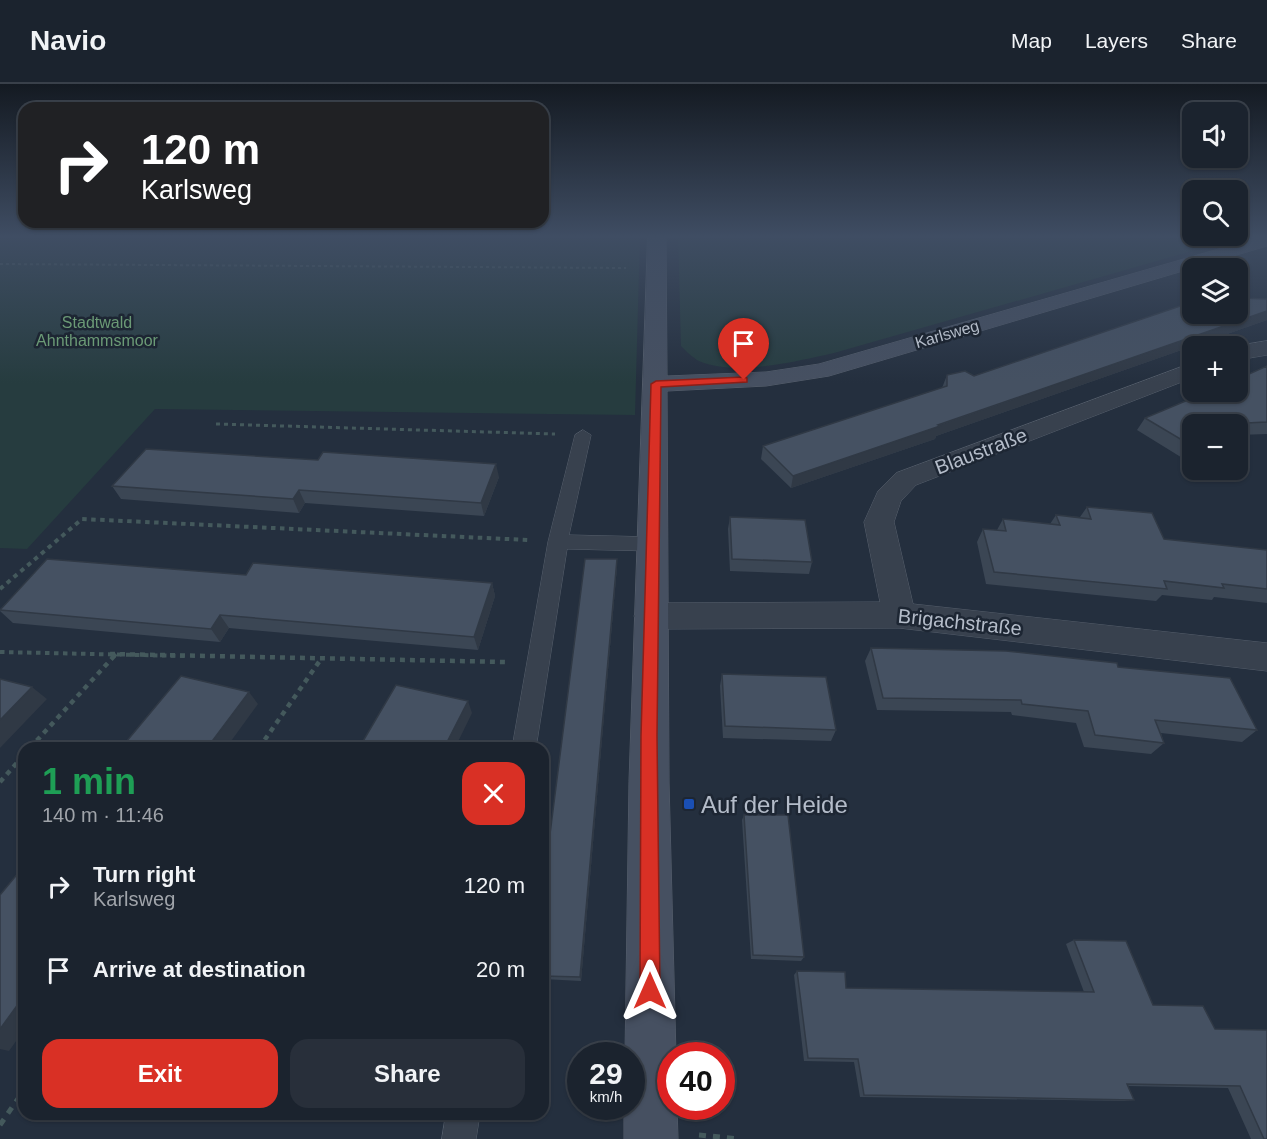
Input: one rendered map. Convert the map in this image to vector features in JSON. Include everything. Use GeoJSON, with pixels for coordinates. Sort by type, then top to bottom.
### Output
{"type":"FeatureCollection","features":[{"type":"Feature","properties":{"kind":"street"},"geometry":{"type":"LineString","coordinates":[[651,1139],[649,771],[656,284]]}},
{"type":"Feature","properties":{"kind":"street","name":"Karlsweg"},"geometry":{"type":"LineString","coordinates":[[656,384],[766,379],[821,371],[1116,284]]}},
{"type":"Feature","properties":{"kind":"street"},"geometry":{"type":"LineString","coordinates":[[1248,351],[1267,348]]}},
{"type":"Feature","properties":{"kind":"street","name":"Blaustraße"},"geometry":{"type":"LineString","coordinates":[[899,615],[879,522],[888,498],[906,479],[1182,374]]}},
{"type":"Feature","properties":{"kind":"street","name":"Brigachstraße"},"geometry":{"type":"LineString","coordinates":[[651,616],[899,615],[1267,657]]}},
{"type":"Feature","properties":{"kind":"lane"},"geometry":{"type":"LineString","coordinates":[[525,742],[558,542],[583,435]]}},
{"type":"Feature","properties":{"kind":"lane"},"geometry":{"type":"LineString","coordinates":[[558,542],[653,544]]}},
{"type":"Feature","properties":{"kind":"lane"},"geometry":{"type":"LineString","coordinates":[[459,1139],[462,1120]]}},
{"type":"Feature","properties":{"kind":"path"},"geometry":{"type":"LineString","coordinates":[[216,424],[583,435]]}},
{"type":"Feature","properties":{"kind":"path"},"geometry":{"type":"LineString","coordinates":[[0,589],[82,519],[558,542]]}},
{"type":"Feature","properties":{"kind":"path"},"geometry":{"type":"LineString","coordinates":[[0,652],[538,663]]}},
{"type":"Feature","properties":{"kind":"path"},"geometry":{"type":"LineString","coordinates":[[35,742],[116,654]]}},
{"type":"Feature","properties":{"kind":"path"},"geometry":{"type":"LineString","coordinates":[[263,742],[321,658]]}},
{"type":"Feature","properties":{"kind":"path"},"geometry":{"type":"LineString","coordinates":[[0,782],[18,762]]}},
{"type":"Feature","properties":{"kind":"path"},"geometry":{"type":"LineString","coordinates":[[0,1125],[18,1099]]}},
{"type":"Feature","properties":{"kind":"green space","name":"Stadtwald Ahnthammsmoor"},"geometry":{"type":"Polygon","coordinates":[[[0,284],[639,284],[635,415],[155,409],[27,549],[0,548],[0,284]]]}},
{"type":"Feature","properties":{"kind":"green space"},"geometry":{"type":"Polygon","coordinates":[[[679,284],[1075,284],[834,353],[802,360],[748,368],[730,368],[714,366],[692,356],[681,346],[679,284]]]}},
{"type":"Feature","properties":{"kind":"building"},"geometry":{"type":"Polygon","coordinates":[[[1248,298],[1267,299],[1267,311],[1248,318],[1248,298]]]}},
{"type":"Feature","properties":{"kind":"building"},"geometry":{"type":"Polygon","coordinates":[[[1182,305],[1182,324],[1229,324],[1195,336],[1182,336],[1182,340],[793,476],[763,446],[947,386],[947,375],[965,371],[974,376],[1182,305]]]}},
{"type":"Feature","properties":{"kind":"building"},"geometry":{"type":"Polygon","coordinates":[[[1267,366],[1267,422],[1248,423],[1248,414],[1182,414],[1182,440],[1145,418],[1183,402],[1248,402],[1248,375],[1267,366]]]}},
{"type":"Feature","properties":{"kind":"building"},"geometry":{"type":"Polygon","coordinates":[[[146,449],[318,460],[323,452],[496,464],[481,503],[299,490],[293,499],[112,486],[146,449]]]}},
{"type":"Feature","properties":{"kind":"building"},"geometry":{"type":"Polygon","coordinates":[[[1087,507],[1152,513],[1164,539],[1267,550],[1267,589],[1222,584],[1224,588],[1164,581],[1167,589],[994,572],[983,529],[1006,531],[1003,519],[1060,525],[1056,515],[1091,519],[1087,507]]]}},
{"type":"Feature","properties":{"kind":"building"},"geometry":{"type":"Polygon","coordinates":[[[730,517],[805,520],[812,562],[732,559],[730,517]]]}},
{"type":"Feature","properties":{"kind":"building"},"geometry":{"type":"Polygon","coordinates":[[[47,559],[246,575],[253,563],[492,583],[474,637],[220,615],[211,629],[0,610],[47,559]]]}},
{"type":"Feature","properties":{"kind":"building"},"geometry":{"type":"Polygon","coordinates":[[[585,559],[617,559],[580,977],[549,976],[549,842],[585,559]]]}},
{"type":"Feature","properties":{"kind":"building"},"geometry":{"type":"Polygon","coordinates":[[[871,648],[1006,651],[1117,663],[1118,667],[1230,678],[1257,730],[1155,720],[1164,743],[1095,735],[1088,711],[1022,704],[1021,700],[883,698],[871,648]]]}},
{"type":"Feature","properties":{"kind":"building"},"geometry":{"type":"Polygon","coordinates":[[[722,674],[826,677],[836,730],[725,726],[722,674]]]}},
{"type":"Feature","properties":{"kind":"building"},"geometry":{"type":"Polygon","coordinates":[[[181,676],[249,692],[212,742],[126,742],[181,676]]]}},
{"type":"Feature","properties":{"kind":"building"},"geometry":{"type":"Polygon","coordinates":[[[0,679],[32,687],[0,720],[0,679]]]}},
{"type":"Feature","properties":{"kind":"building"},"geometry":{"type":"Polygon","coordinates":[[[396,685],[468,701],[447,742],[363,742],[396,685]]]}},
{"type":"Feature","properties":{"kind":"building"},"geometry":{"type":"Polygon","coordinates":[[[744,815],[788,815],[804,957],[753,955],[744,815]]]}},
{"type":"Feature","properties":{"kind":"building"},"geometry":{"type":"Polygon","coordinates":[[[18,873],[18,1004],[0,1029],[0,895],[18,873]]]}},
{"type":"Feature","properties":{"kind":"building"},"geometry":{"type":"Polygon","coordinates":[[[1074,940],[1126,941],[1153,1005],[1203,1006],[1215,1029],[1267,1030],[1267,1139],[1264,1139],[1240,1086],[1127,1084],[1134,1100],[864,1095],[858,1059],[808,1058],[797,971],[845,972],[846,988],[1094,992],[1074,940]]]}},
{"type":"Feature","properties":{"kind":"place","name":"Auf der Heide"},"geometry":{"type":"Point","coordinates":[689,804]}},
{"type":"Feature","properties":{"kind":"route"},"geometry":{"type":"LineString","coordinates":[[650,991],[649,736],[656,384],[744,380]]}}]}
